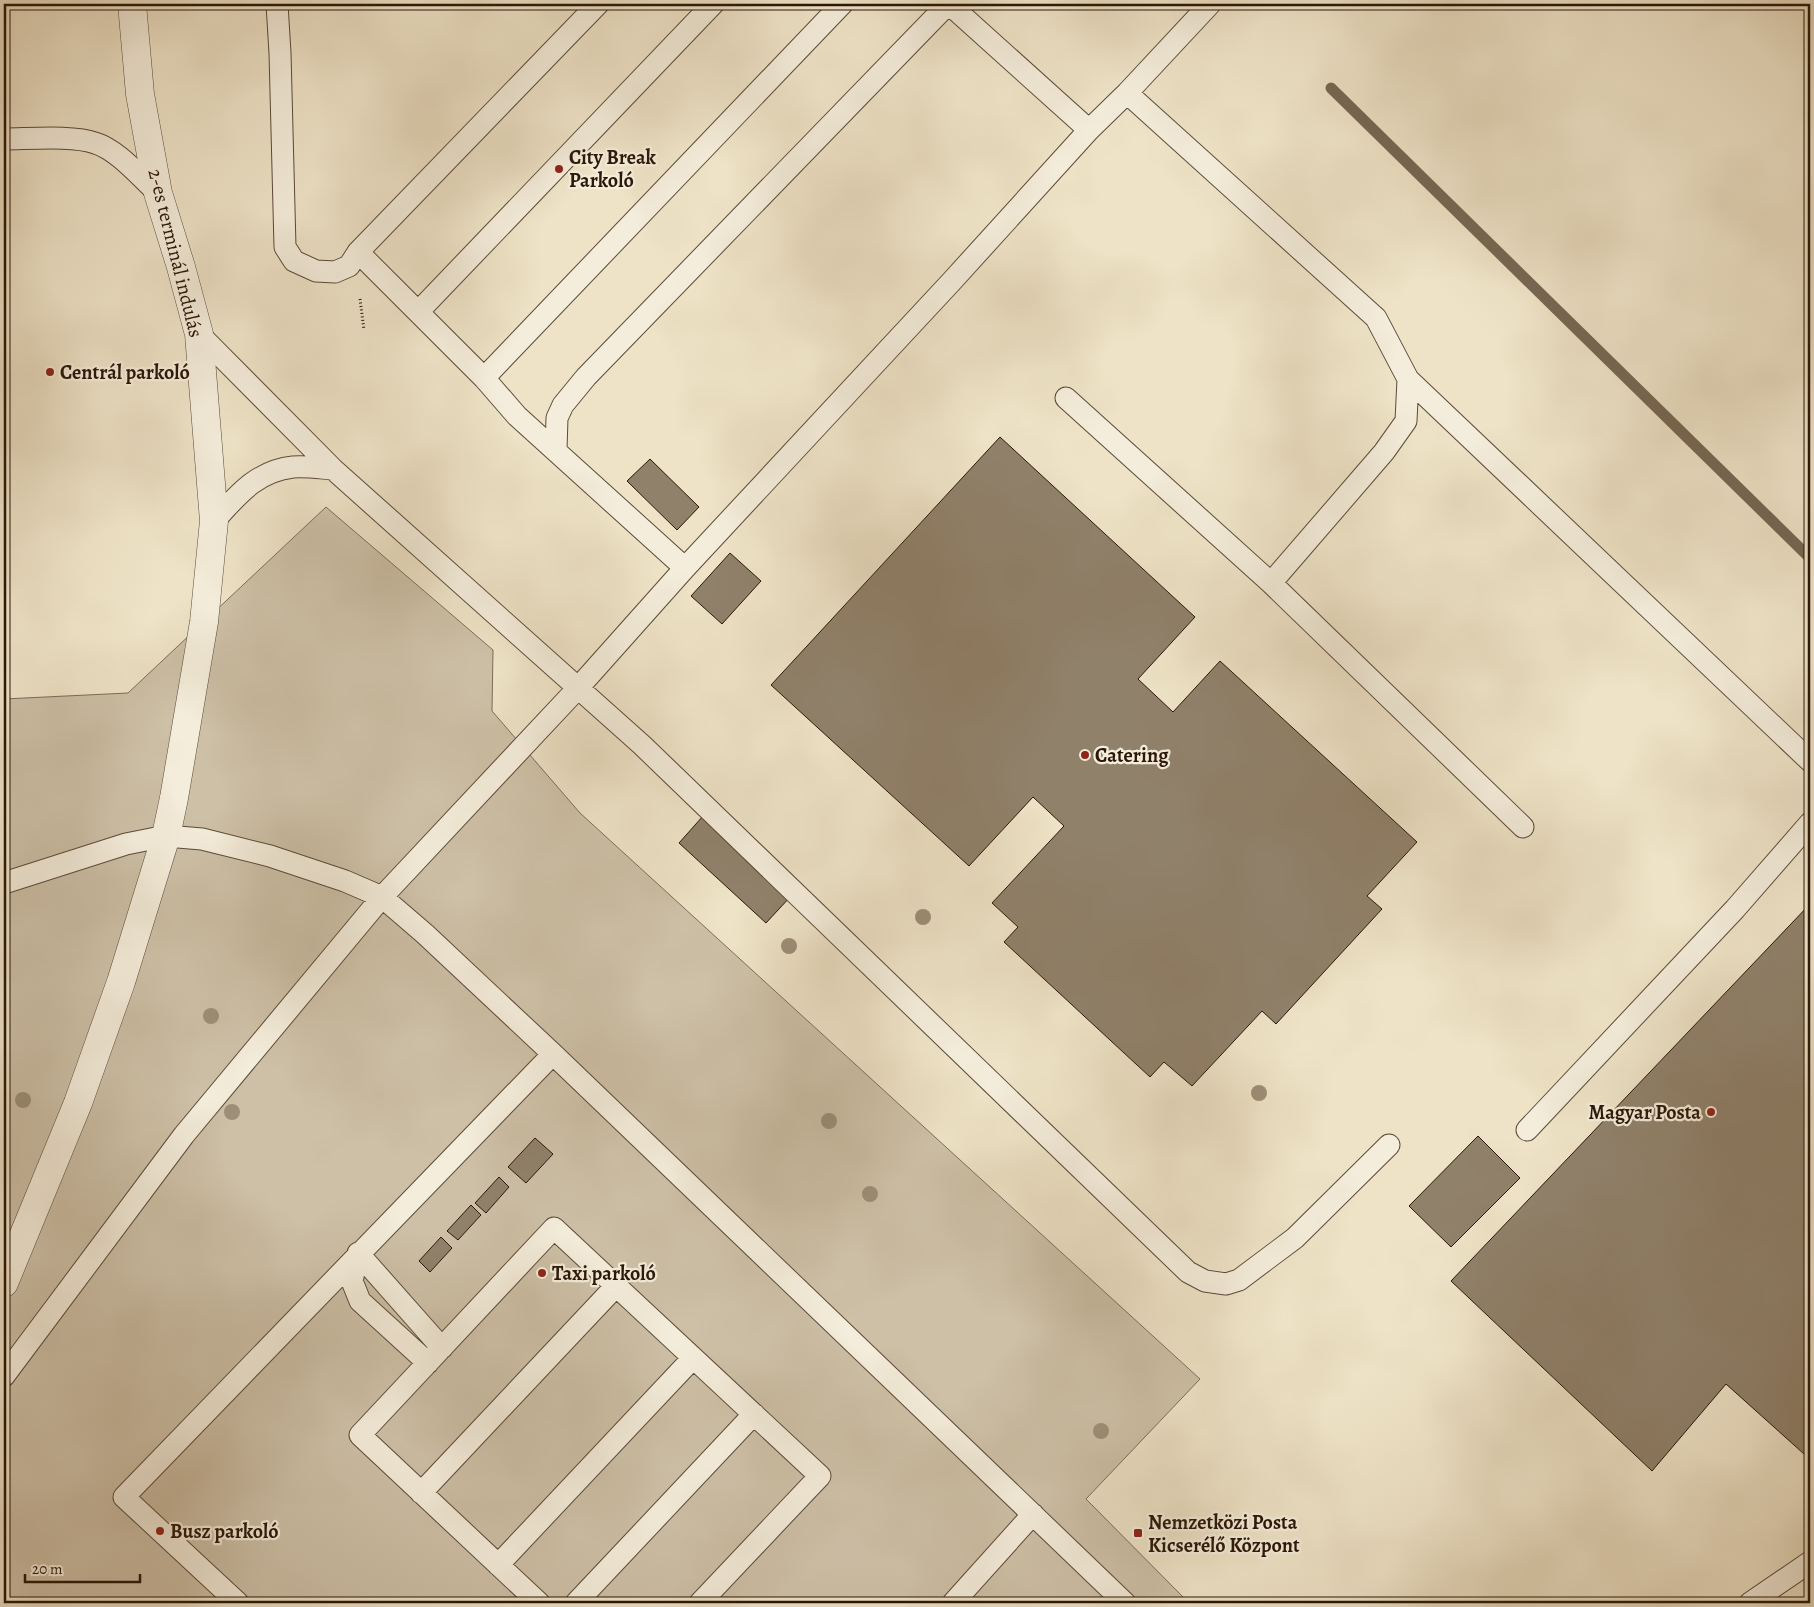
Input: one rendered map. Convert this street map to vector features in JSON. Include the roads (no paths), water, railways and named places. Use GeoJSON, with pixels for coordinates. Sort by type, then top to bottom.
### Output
{"type":"FeatureCollection","features":[{"type":"Feature","properties":{"kind":"street","name":"2-es terminál indulás"},"geometry":{"type":"LineString","coordinates":[[4,1283],[81,1093],[121,982],[166,836],[204,622],[214,522],[199,334],[158,193],[140,94],[132,4]]}},
{"type":"Feature","properties":{"kind":"lane"},"geometry":{"type":"LineString","coordinates":[[277,4],[285,247],[294,261],[316,271],[335,272],[349,266],[358,252],[598,4]]}},
{"type":"Feature","properties":{"kind":"lane"},"geometry":{"type":"LineString","coordinates":[[418,312],[713,4]]}},
{"type":"Feature","properties":{"kind":"lane"},"geometry":{"type":"LineString","coordinates":[[484,378],[842,4]]}},
{"type":"Feature","properties":{"kind":"lane"},"geometry":{"type":"LineString","coordinates":[[556,450],[557,418],[562,406],[586,377],[948,4],[1089,130]]}},
{"type":"Feature","properties":{"kind":"lane"},"geometry":{"type":"LineString","coordinates":[[4,1376],[184,1134],[382,897],[578,688],[685,568],[952,281],[1089,130],[1128,92],[1210,4]]}},
{"type":"Feature","properties":{"kind":"lane"},"geometry":{"type":"LineString","coordinates":[[1128,92],[1376,318],[1408,379],[1810,761]]}},
{"type":"Feature","properties":{"kind":"lane"},"geometry":{"type":"LineString","coordinates":[[4,139],[64,138],[95,142],[112,151],[158,193]]}},
{"type":"Feature","properties":{"kind":"lane"},"geometry":{"type":"LineString","coordinates":[[358,252],[484,378],[517,416],[685,568]]}},
{"type":"Feature","properties":{"kind":"lane"},"geometry":{"type":"LineString","coordinates":[[199,334],[333,469],[649,752],[1188,1272],[1205,1282],[1226,1284],[1239,1280],[1295,1238],[1389,1145]]}},
{"type":"Feature","properties":{"kind":"lane"},"geometry":{"type":"LineString","coordinates":[[1271,583],[1384,452],[1406,422],[1408,379]]}},
{"type":"Feature","properties":{"kind":"lane"},"geometry":{"type":"LineString","coordinates":[[1066,398],[1271,583],[1523,828]]}},
{"type":"Feature","properties":{"kind":"lane"},"geometry":{"type":"LineString","coordinates":[[214,522],[249,484],[264,475],[292,467],[333,469]]}},
{"type":"Feature","properties":{"kind":"lane"},"geometry":{"type":"LineString","coordinates":[[1527,1130],[1735,908],[1810,823]]}},
{"type":"Feature","properties":{"kind":"lane"},"geometry":{"type":"LineString","coordinates":[[4,883],[126,844],[166,836],[202,839],[270,856],[345,881],[382,897],[425,934],[552,1054],[1125,1603]]}},
{"type":"Feature","properties":{"kind":"lane"},"geometry":{"type":"LineString","coordinates":[[238,1603],[124,1497],[552,1054]]}},
{"type":"Feature","properties":{"kind":"lane"},"geometry":{"type":"LineString","coordinates":[[539,1603],[360,1436],[554,1228],[820,1476],[707,1601]]}},
{"type":"Feature","properties":{"kind":"lane"},"geometry":{"type":"LineString","coordinates":[[358,1253],[352,1281],[360,1301],[435,1356]]}},
{"type":"Feature","properties":{"kind":"lane"},"geometry":{"type":"LineString","coordinates":[[358,1253],[435,1356]]}},
{"type":"Feature","properties":{"kind":"lane"},"geometry":{"type":"LineString","coordinates":[[421,1493],[616,1286]]}},
{"type":"Feature","properties":{"kind":"lane"},"geometry":{"type":"LineString","coordinates":[[498,1565],[693,1358]]}},
{"type":"Feature","properties":{"kind":"lane"},"geometry":{"type":"LineString","coordinates":[[576,1603],[754,1414]]}},
{"type":"Feature","properties":{"kind":"lane"},"geometry":{"type":"LineString","coordinates":[[953,1603],[1033,1514]]}},
{"type":"Feature","properties":{"kind":"lane"},"geometry":{"type":"LineString","coordinates":[[1750,1603],[1810,1562]]}},
{"type":"Feature","properties":{"kind":"waterway"},"geometry":{"type":"LineString","coordinates":[[1331,88],[1810,558]]}},
{"type":"Feature","properties":{"kind":"place","name":"City Break Parkoló"},"geometry":{"type":"Point","coordinates":[559,169]}},
{"type":"Feature","properties":{"kind":"place","name":"Centrál parkoló"},"geometry":{"type":"Point","coordinates":[50,372]}},
{"type":"Feature","properties":{"kind":"place","name":"Catering"},"geometry":{"type":"Point","coordinates":[1085,755]}},
{"type":"Feature","properties":{"kind":"place","name":"Magyar Posta"},"geometry":{"type":"Point","coordinates":[1711,1112]}},
{"type":"Feature","properties":{"kind":"place","name":"Taxi parkoló"},"geometry":{"type":"Point","coordinates":[542,1273]}},
{"type":"Feature","properties":{"kind":"place","name":"Busz parkoló"},"geometry":{"type":"Point","coordinates":[160,1531]}},
{"type":"Feature","properties":{"kind":"place","name":"Nemzetközi Posta Kicserélő Központ"},"geometry":{"type":"Point","coordinates":[1138,1533]}}]}
